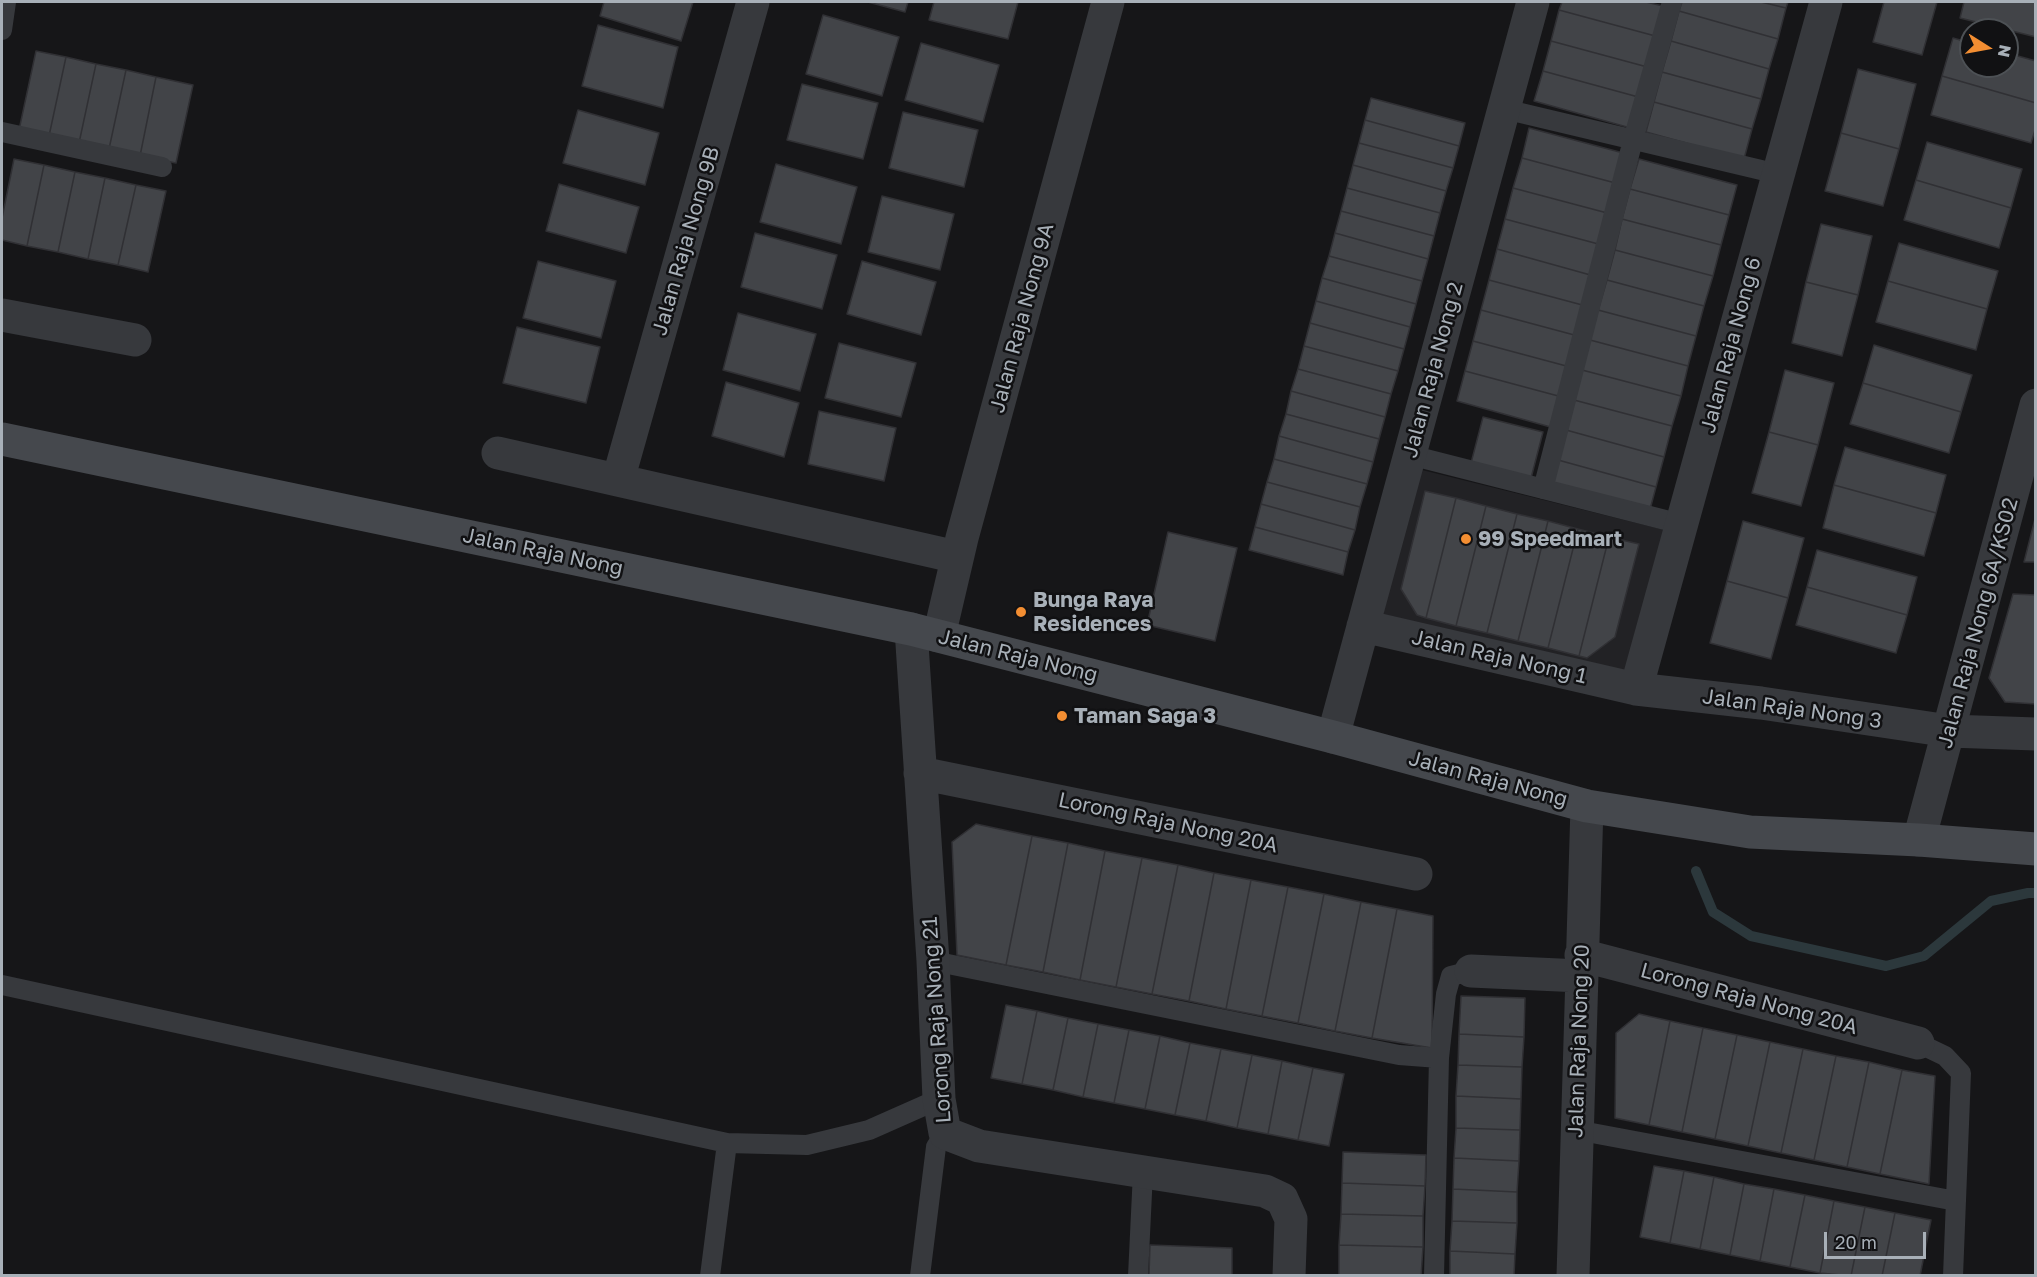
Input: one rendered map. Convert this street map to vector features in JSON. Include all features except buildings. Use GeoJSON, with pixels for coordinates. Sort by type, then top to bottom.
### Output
{"type":"FeatureCollection","features":[{"type":"Feature","properties":{"kind":"main road","name":"Jalan Raja Nong"},"geometry":{"type":"LineString","coordinates":[[2,439],[925,632],[1333,737],[1587,806],[1750,832],[1919,840],[2036,849]]}},
{"type":"Feature","properties":{"kind":"street","name":"Jalan Raja Nong 9B"},"geometry":{"type":"LineString","coordinates":[[618,480],[753,2]]}},
{"type":"Feature","properties":{"kind":"street","name":"Jalan Raja Nong 9A"},"geometry":{"type":"LineString","coordinates":[[925,632],[957,557],[1107,2]]}},
{"type":"Feature","properties":{"kind":"street","name":"Jalan Raja Nong 2"},"geometry":{"type":"LineString","coordinates":[[1333,737],[1533,2]]}},
{"type":"Feature","properties":{"kind":"street","name":"Jalan Raja Nong 6"},"geometry":{"type":"LineString","coordinates":[[1636,688],[1826,2]]}},
{"type":"Feature","properties":{"kind":"street"},"geometry":{"type":"LineString","coordinates":[[2,315],[135,340]]}},
{"type":"Feature","properties":{"kind":"street","name":"Jalan Raja Nong 6A/KS02"},"geometry":{"type":"LineString","coordinates":[[1919,840],[2035,412]]}},
{"type":"Feature","properties":{"kind":"street"},"geometry":{"type":"LineString","coordinates":[[498,453],[957,557]]}},
{"type":"Feature","properties":{"kind":"street","name":"Jalan Raja Nong 1"},"geometry":{"type":"LineString","coordinates":[[1363,626],[1636,688]]}},
{"type":"Feature","properties":{"kind":"street","name":"Lorong Raja Nong 21"},"geometry":{"type":"LineString","coordinates":[[925,632],[920,773],[933,961],[939,1099],[945,1133],[979,1146],[1265,1191],[1282,1198],[1291,1219],[1289,1275]]}},
{"type":"Feature","properties":{"kind":"street","name":"Jalan Raja Nong 3"},"geometry":{"type":"LineString","coordinates":[[1636,688],[1761,703],[1949,731],[2036,734]]}},
{"type":"Feature","properties":{"kind":"street","name":"Lorong Raja Nong 20A"},"geometry":{"type":"LineString","coordinates":[[920,773],[1416,874]]}},
{"type":"Feature","properties":{"kind":"street","name":"Jalan Raja Nong 20"},"geometry":{"type":"LineString","coordinates":[[1573,1275],[1587,806]]}},
{"type":"Feature","properties":{"kind":"street","name":"Lorong Raja Nong 20A"},"geometry":{"type":"LineString","coordinates":[[1471,970],[1581,965],[1918,1042]]}},
{"type":"Feature","properties":{"kind":"lane"},"geometry":{"type":"LineString","coordinates":[[2,30],[6,2]]}},
{"type":"Feature","properties":{"kind":"lane"},"geometry":{"type":"LineString","coordinates":[[1542,489],[1671,2]]}},
{"type":"Feature","properties":{"kind":"lane"},"geometry":{"type":"LineString","coordinates":[[1504,109],[1778,174]]}},
{"type":"Feature","properties":{"kind":"lane"},"geometry":{"type":"LineString","coordinates":[[2,132],[162,167]]}},
{"type":"Feature","properties":{"kind":"lane"},"geometry":{"type":"LineString","coordinates":[[1410,455],[1682,524]]}},
{"type":"Feature","properties":{"kind":"lane"},"geometry":{"type":"LineString","coordinates":[[933,961],[1399,1055],[1439,1058]]}},
{"type":"Feature","properties":{"kind":"lane"},"geometry":{"type":"LineString","coordinates":[[1434,1275],[1439,1058],[1446,994],[1450,976],[1471,970]]}},
{"type":"Feature","properties":{"kind":"lane"},"geometry":{"type":"LineString","coordinates":[[2,985],[727,1143],[807,1145],[869,1130],[939,1099]]}},
{"type":"Feature","properties":{"kind":"lane"},"geometry":{"type":"LineString","coordinates":[[1918,1042],[1945,1056],[1961,1073],[1953,1275]]}},
{"type":"Feature","properties":{"kind":"lane"},"geometry":{"type":"LineString","coordinates":[[1576,1130],[1956,1201]]}},
{"type":"Feature","properties":{"kind":"lane"},"geometry":{"type":"LineString","coordinates":[[920,1275],[936,1147],[945,1133]]}},
{"type":"Feature","properties":{"kind":"lane"},"geometry":{"type":"LineString","coordinates":[[710,1275],[727,1143]]}},
{"type":"Feature","properties":{"kind":"lane"},"geometry":{"type":"LineString","coordinates":[[1138,1275],[1143,1172]]}},
{"type":"Feature","properties":{"kind":"shaded area"},"geometry":{"type":"Polygon","coordinates":[[[1418,469],[1669,531],[1629,672],[1381,617],[1418,469]]]}},
{"type":"Feature","properties":{"kind":"waterway"},"geometry":{"type":"LineString","coordinates":[[1696,871],[1713,912],[1751,936],[1886,966],[1924,956],[1991,901],[2036,893]]}},
{"type":"Feature","properties":{"kind":"place","name":"99 Speedmart"},"geometry":{"type":"Point","coordinates":[1466,539]}},
{"type":"Feature","properties":{"kind":"place","name":"Bunga Raya Residences"},"geometry":{"type":"Point","coordinates":[1021,612]}},
{"type":"Feature","properties":{"kind":"place","name":"Taman Saga 3"},"geometry":{"type":"Point","coordinates":[1062,716]}}]}
